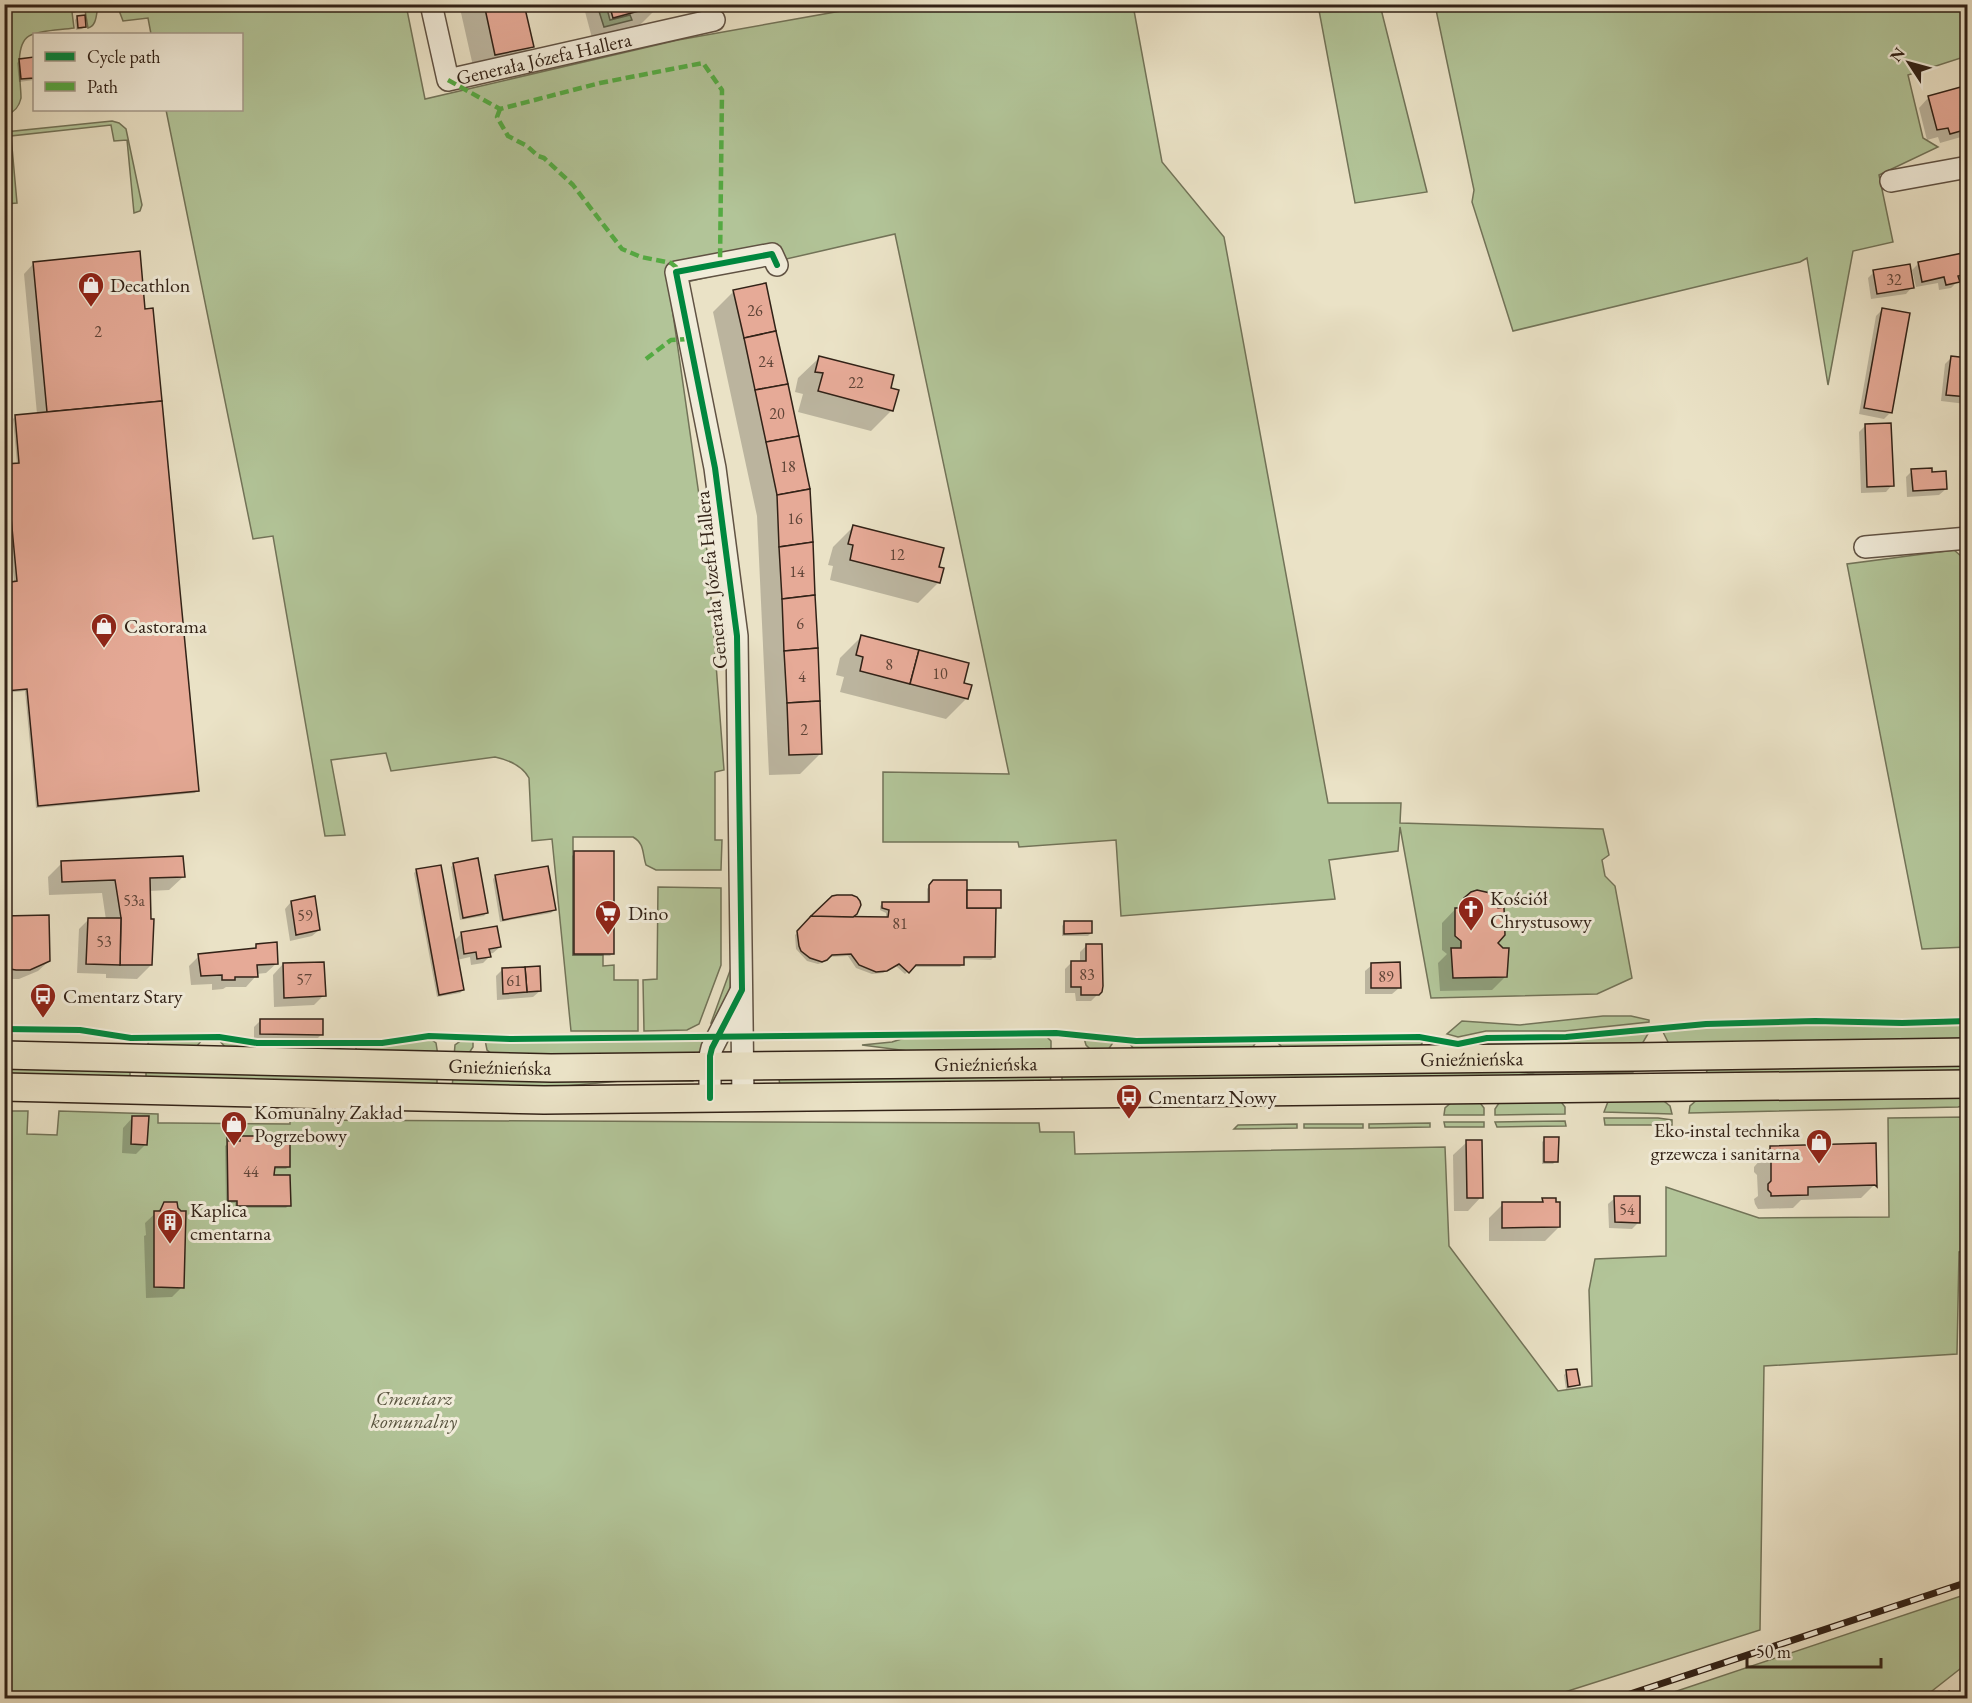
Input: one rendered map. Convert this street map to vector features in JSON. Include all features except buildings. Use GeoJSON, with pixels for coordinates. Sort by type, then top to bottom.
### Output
{"type":"FeatureCollection","features":[{"type":"Feature","properties":{"kind":"main road","name":"Gnieźnieńska"},"geometry":{"type":"LineString","coordinates":[[4,1055],[498,1068],[1968,1052]]}},
{"type":"Feature","properties":{"kind":"main road","name":"Gnieźnieńska"},"geometry":{"type":"LineString","coordinates":[[4,1087],[491,1100],[1968,1084]]}},
{"type":"Feature","properties":{"kind":"street","name":"Generała Józefa Hallera"},"geometry":{"type":"LineString","coordinates":[[431,4],[448,80],[714,20]]}},
{"type":"Feature","properties":{"kind":"street"},"geometry":{"type":"LineString","coordinates":[[1891,181],[1968,167]]}},
{"type":"Feature","properties":{"kind":"street","name":"Generała Józefa Hallera"},"geometry":{"type":"LineString","coordinates":[[742,1098],[737,636],[715,468],[676,272],[772,254],[777,265]]}},
{"type":"Feature","properties":{"kind":"street"},"geometry":{"type":"LineString","coordinates":[[1865,547],[1968,538]]}},
{"type":"Feature","properties":{"kind":"street","name":"Generała Józefa Hallera"},"geometry":{"type":"LineString","coordinates":[[710,1098],[712,1048],[742,990]]}},
{"type":"Feature","properties":{"kind":"green space"},"geometry":{"type":"Polygon","coordinates":[[[5,5],[93,5],[97,12],[94,24],[88,28],[85,10],[72,12],[74,28],[33,33],[25,39],[20,54],[21,98],[16,109],[6,115],[5,58],[11,10],[5,8],[5,5]]]}},
{"type":"Feature","properties":{"kind":"green space"},"geometry":{"type":"Polygon","coordinates":[[[117,5],[406,5],[425,99],[678,40],[863,7],[863,5],[1133,5],[1162,162],[1224,237],[1328,803],[1401,803],[1400,823],[1603,829],[1609,855],[1602,860],[1605,876],[1615,886],[1632,978],[1597,994],[1431,998],[1400,827],[1398,851],[1329,860],[1335,899],[1121,916],[1116,840],[1019,847],[1018,842],[883,842],[883,772],[1009,774],[895,234],[669,286],[708,558],[724,770],[715,772],[715,840],[722,840],[721,870],[656,870],[646,865],[641,846],[633,837],[573,837],[573,955],[603,955],[603,966],[614,965],[614,980],[638,980],[638,1031],[571,1031],[552,839],[532,841],[529,778],[519,766],[495,757],[391,771],[386,753],[331,760],[345,835],[325,836],[273,536],[253,539],[166,111],[243,111],[243,33],[151,33],[148,18],[123,21],[117,5]]]}},
{"type":"Feature","properties":{"kind":"green space"},"geometry":{"type":"Polygon","coordinates":[[[597,5],[606,5],[610,20],[630,15],[632,20],[604,27],[597,5]]]}},
{"type":"Feature","properties":{"kind":"green space"},"geometry":{"type":"Polygon","coordinates":[[[1318,5],[1380,5],[1427,192],[1355,203],[1318,5]]]}},
{"type":"Feature","properties":{"kind":"green space"},"geometry":{"type":"Polygon","coordinates":[[[1435,5],[1967,5],[1967,56],[1908,75],[1923,138],[1938,147],[1879,175],[1893,242],[1853,251],[1828,385],[1807,258],[1800,262],[1513,331],[1472,202],[1474,190],[1435,5]]]}},
{"type":"Feature","properties":{"kind":"green space"},"geometry":{"type":"Polygon","coordinates":[[[112,121],[126,129],[142,205],[140,211],[134,213],[127,140],[114,141],[111,125],[11,136],[17,203],[5,204],[5,132],[112,121]]]}},
{"type":"Feature","properties":{"kind":"green space"},"geometry":{"type":"Polygon","coordinates":[[[1954,550],[1968,562],[1967,947],[1922,949],[1847,564],[1954,550]]]}},
{"type":"Feature","properties":{"kind":"green space"},"geometry":{"type":"Polygon","coordinates":[[[658,887],[721,888],[721,965],[699,1024],[687,1030],[644,1031],[643,980],[657,979],[658,887]]]}},
{"type":"Feature","properties":{"kind":"green space"},"geometry":{"type":"Polygon","coordinates":[[[731,968],[730,993],[718,1023],[711,1023],[731,968]]]}},
{"type":"Feature","properties":{"kind":"green space"},"geometry":{"type":"Polygon","coordinates":[[[1603,1016],[1631,1016],[1649,1020],[1649,1022],[1565,1031],[1486,1031],[1458,1037],[1447,1034],[1462,1021],[1520,1025],[1603,1016]]]}},
{"type":"Feature","properties":{"kind":"green space"},"geometry":{"type":"Polygon","coordinates":[[[1815,1023],[1902,1026],[1967,1024],[1968,1042],[1669,1044],[1662,1030],[1815,1023]]]}},
{"type":"Feature","properties":{"kind":"green space"},"geometry":{"type":"Polygon","coordinates":[[[1649,1032],[1642,1044],[1459,1046],[1488,1041],[1566,1040],[1649,1032]]]}},
{"type":"Feature","properties":{"kind":"green space"},"geometry":{"type":"Polygon","coordinates":[[[1046,1036],[1051,1041],[1051,1053],[931,1054],[862,1045],[892,1042],[908,1037],[1046,1036]]]}},
{"type":"Feature","properties":{"kind":"green space"},"geometry":{"type":"Polygon","coordinates":[[[429,1038],[436,1043],[438,1056],[357,1051],[355,1046],[382,1046],[429,1038]]]}},
{"type":"Feature","properties":{"kind":"green space"},"geometry":{"type":"Polygon","coordinates":[[[1084,1038],[1114,1041],[1108,1050],[1091,1050],[1084,1038]]]}},
{"type":"Feature","properties":{"kind":"green space"},"geometry":{"type":"Polygon","coordinates":[[[156,1039],[202,1040],[197,1046],[147,1046],[149,1041],[156,1039]]]}},
{"type":"Feature","properties":{"kind":"green space"},"geometry":{"type":"Polygon","coordinates":[[[710,1039],[696,1055],[498,1059],[487,1050],[485,1040],[710,1039]]]}},
{"type":"Feature","properties":{"kind":"green space"},"geometry":{"type":"Polygon","coordinates":[[[1425,1039],[1420,1046],[1283,1048],[1276,1041],[1425,1039]]]}},
{"type":"Feature","properties":{"kind":"green space"},"geometry":{"type":"Polygon","coordinates":[[[219,1040],[256,1046],[342,1046],[339,1050],[226,1048],[219,1040]]]}},
{"type":"Feature","properties":{"kind":"green space"},"geometry":{"type":"Polygon","coordinates":[[[462,1040],[473,1040],[473,1047],[469,1053],[454,1057],[455,1045],[462,1040]]]}},
{"type":"Feature","properties":{"kind":"green space"},"geometry":{"type":"Polygon","coordinates":[[[1257,1041],[1252,1048],[1134,1049],[1129,1043],[1257,1041]]]}},
{"type":"Feature","properties":{"kind":"green space"},"geometry":{"type":"Polygon","coordinates":[[[1968,1061],[1967,1074],[1706,1074],[1708,1067],[1968,1061]]]}},
{"type":"Feature","properties":{"kind":"green space"},"geometry":{"type":"Polygon","coordinates":[[[5,1064],[130,1067],[130,1080],[5,1078],[5,1064]]]}},
{"type":"Feature","properties":{"kind":"green space"},"geometry":{"type":"Polygon","coordinates":[[[146,1067],[437,1076],[437,1089],[146,1081],[146,1067]]]}},
{"type":"Feature","properties":{"kind":"green space"},"geometry":{"type":"Polygon","coordinates":[[[1635,1070],[1633,1072],[1535,1073],[1478,1079],[1062,1085],[1062,1072],[1635,1070]]]}},
{"type":"Feature","properties":{"kind":"green space"},"geometry":{"type":"Polygon","coordinates":[[[1050,1072],[1051,1085],[780,1086],[779,1079],[1050,1072]]]}},
{"type":"Feature","properties":{"kind":"green space"},"geometry":{"type":"Polygon","coordinates":[[[453,1076],[695,1079],[693,1081],[620,1081],[522,1090],[452,1089],[453,1076]]]}},
{"type":"Feature","properties":{"kind":"green space"},"geometry":{"type":"Polygon","coordinates":[[[1967,1095],[1967,1105],[1958,1107],[1689,1113],[1690,1106],[1698,1099],[1967,1095]]]}},
{"type":"Feature","properties":{"kind":"green space"},"geometry":{"type":"Polygon","coordinates":[[[1660,1098],[1670,1106],[1672,1114],[1604,1112],[1609,1099],[1660,1098]]]}},
{"type":"Feature","properties":{"kind":"green space"},"geometry":{"type":"Polygon","coordinates":[[[1559,1099],[1565,1107],[1565,1114],[1495,1115],[1495,1109],[1501,1100],[1559,1099]]]}},
{"type":"Feature","properties":{"kind":"green space"},"geometry":{"type":"Polygon","coordinates":[[[1454,1100],[1478,1100],[1484,1108],[1484,1115],[1444,1115],[1445,1108],[1454,1100]]]}},
{"type":"Feature","properties":{"kind":"green space","name":"Cmentarz komunalny"},"geometry":{"type":"Polygon","coordinates":[[[4,1111],[28,1111],[27,1134],[57,1135],[59,1111],[158,1114],[158,1123],[290,1124],[290,1120],[1039,1123],[1040,1132],[1074,1132],[1075,1154],[1445,1147],[1449,1246],[1558,1391],[1592,1386],[1589,1290],[1595,1259],[1666,1256],[1666,1187],[1759,1218],[1889,1217],[1888,1118],[1967,1117],[1967,1251],[1959,1252],[1957,1354],[1764,1366],[1760,1630],[1546,1698],[5,1698],[4,1111]]]}},
{"type":"Feature","properties":{"kind":"green space"},"geometry":{"type":"Polygon","coordinates":[[[1604,1118],[1658,1118],[1672,1120],[1672,1125],[1605,1125],[1604,1118]]]}},
{"type":"Feature","properties":{"kind":"green space"},"geometry":{"type":"Polygon","coordinates":[[[1565,1121],[1566,1126],[1497,1127],[1495,1122],[1565,1121]]]}},
{"type":"Feature","properties":{"kind":"green space"},"geometry":{"type":"Polygon","coordinates":[[[1444,1122],[1484,1122],[1484,1127],[1445,1127],[1444,1122]]]}},
{"type":"Feature","properties":{"kind":"green space"},"geometry":{"type":"Polygon","coordinates":[[[1430,1123],[1430,1127],[1369,1128],[1369,1124],[1430,1123]]]}},
{"type":"Feature","properties":{"kind":"green space"},"geometry":{"type":"Polygon","coordinates":[[[1297,1124],[1297,1128],[1234,1129],[1238,1125],[1297,1124]]]}},
{"type":"Feature","properties":{"kind":"green space"},"geometry":{"type":"Polygon","coordinates":[[[1304,1124],[1363,1124],[1363,1128],[1304,1128],[1304,1124]]]}},
{"type":"Feature","properties":{"kind":"green space"},"geometry":{"type":"Polygon","coordinates":[[[1967,1594],[1967,1668],[1965,1665],[1923,1698],[1656,1698],[1967,1594]]]}},
{"type":"Feature","properties":{"kind":"railway"},"geometry":{"type":"LineString","coordinates":[[1618,1698],[1968,1582]]}},
{"type":"Feature","properties":{"kind":"marked path"},"geometry":{"type":"LineString","coordinates":[[448,80],[500,109],[600,83],[703,63],[722,90],[720,264]]}},
{"type":"Feature","properties":{"kind":"marked path"},"geometry":{"type":"LineString","coordinates":[[500,109],[497,117],[508,136],[544,158],[573,185],[622,249],[641,257],[671,263],[676,267],[676,272]]}},
{"type":"Feature","properties":{"kind":"marked path"},"geometry":{"type":"LineString","coordinates":[[646,359],[671,340],[689,339]]}},
{"type":"Feature","properties":{"kind":"cycle path"},"geometry":{"type":"LineString","coordinates":[[710,1098],[712,1048],[742,990],[737,636],[715,468],[676,272],[772,254],[777,265]]}},
{"type":"Feature","properties":{"kind":"cycle path"},"geometry":{"type":"LineString","coordinates":[[4,1029],[80,1030],[131,1038],[219,1037],[257,1043],[382,1043],[429,1036],[511,1039],[1056,1033],[1136,1041],[1419,1037],[1458,1044],[1487,1038],[1566,1037],[1706,1024],[1968,1021]]}},
{"type":"Feature","properties":{"kind":"place","name":"Decathlon"},"geometry":{"type":"Point","coordinates":[91,308]}},
{"type":"Feature","properties":{"kind":"place","name":"Castorama"},"geometry":{"type":"Point","coordinates":[104,649]}},
{"type":"Feature","properties":{"kind":"place","name":"Kościół Chrystusowy"},"geometry":{"type":"Point","coordinates":[1471,932]}},
{"type":"Feature","properties":{"kind":"place","name":"Dino"},"geometry":{"type":"Point","coordinates":[608,936]}},
{"type":"Feature","properties":{"kind":"place","name":"Cmentarz Stary"},"geometry":{"type":"Point","coordinates":[43,1019]}},
{"type":"Feature","properties":{"kind":"place","name":"Cmentarz Nowy"},"geometry":{"type":"Point","coordinates":[1129,1120]}},
{"type":"Feature","properties":{"kind":"place","name":"Komunalny Zakład Pogrzebowy"},"geometry":{"type":"Point","coordinates":[234,1147]}},
{"type":"Feature","properties":{"kind":"place","name":"Eko-instal technika grzewcza i sanitarna"},"geometry":{"type":"Point","coordinates":[1819,1165]}},
{"type":"Feature","properties":{"kind":"place","name":"Kaplica cmentarna"},"geometry":{"type":"Point","coordinates":[170,1245]}}]}
